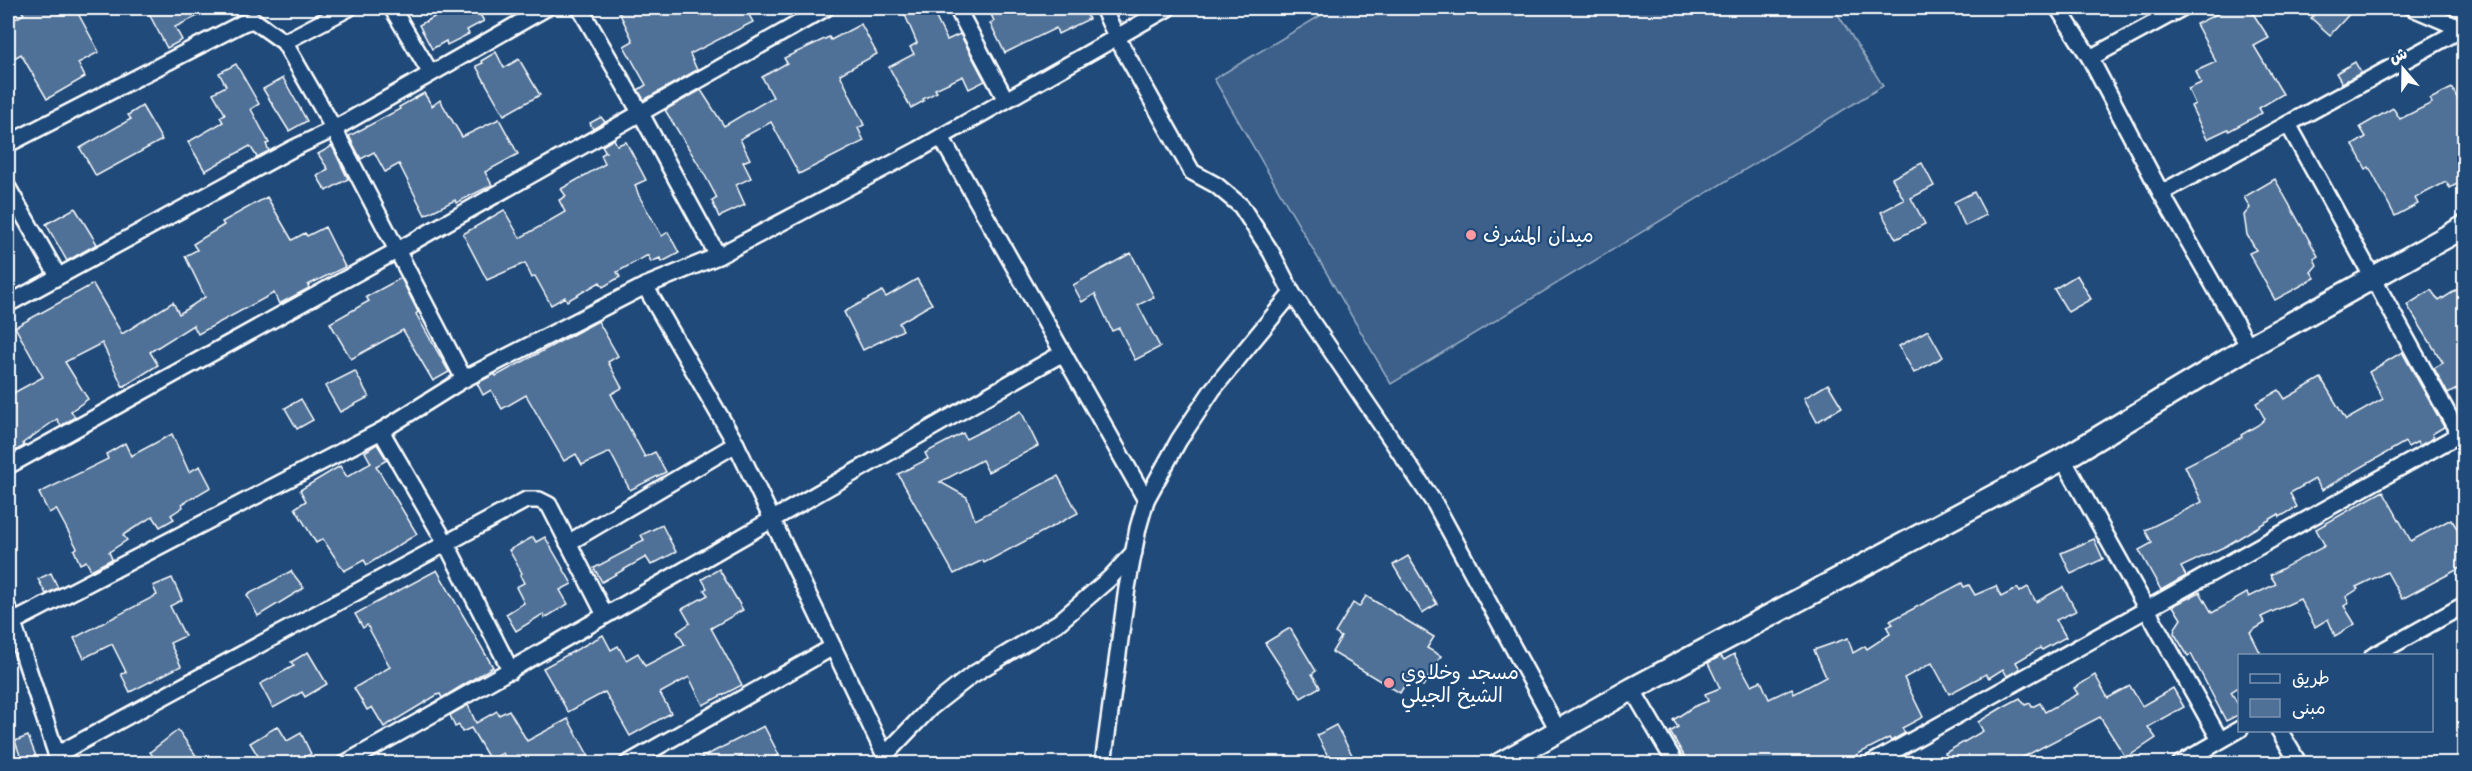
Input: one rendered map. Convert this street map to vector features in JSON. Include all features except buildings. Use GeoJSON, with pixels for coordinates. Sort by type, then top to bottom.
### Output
{"type":"FeatureCollection","features":[{"type":"Feature","properties":{"kind":"street"},"geometry":{"type":"LineString","coordinates":[[284,42],[349,8]]}},
{"type":"Feature","properties":{"kind":"street"},"geometry":{"type":"LineString","coordinates":[[392,8],[430,72]]}},
{"type":"Feature","properties":{"kind":"street"},"geometry":{"type":"LineString","coordinates":[[8,304],[292,149],[334,129],[430,72],[546,8]]}},
{"type":"Feature","properties":{"kind":"street"},"geometry":{"type":"LineString","coordinates":[[580,8],[640,112],[718,256]]}},
{"type":"Feature","properties":{"kind":"street"},"geometry":{"type":"LineString","coordinates":[[8,466],[398,250],[826,8]]}},
{"type":"Feature","properties":{"kind":"street"},"geometry":{"type":"LineString","coordinates":[[957,8],[1006,100]]}},
{"type":"Feature","properties":{"kind":"street"},"geometry":{"type":"LineString","coordinates":[[1103,8],[1116,36],[1192,171],[1216,185],[1241,206],[1271,252],[1292,293],[1435,504],[1558,730]]}},
{"type":"Feature","properties":{"kind":"street"},"geometry":{"type":"LineString","coordinates":[[605,615],[549,505],[539,500],[526,500],[57,759],[10,615],[381,431],[464,379],[645,286],[718,256],[941,137],[1168,8]]}},
{"type":"Feature","properties":{"kind":"street"},"geometry":{"type":"LineString","coordinates":[[2058,8],[2090,58],[2161,193],[2249,347]]}},
{"type":"Feature","properties":{"kind":"street"},"geometry":{"type":"LineString","coordinates":[[2090,58],[2182,8]]}},
{"type":"Feature","properties":{"kind":"street"},"geometry":{"type":"LineString","coordinates":[[2413,8],[2463,29]]}},
{"type":"Feature","properties":{"kind":"street"},"geometry":{"type":"LineString","coordinates":[[8,144],[243,23],[253,20],[284,42],[334,129],[464,379]]}},
{"type":"Feature","properties":{"kind":"street"},"geometry":{"type":"LineString","coordinates":[[2161,193],[2463,29]]}},
{"type":"Feature","properties":{"kind":"street"},"geometry":{"type":"LineString","coordinates":[[1870,764],[2146,610],[2462,439],[2288,124]]}},
{"type":"Feature","properties":{"kind":"street"},"geometry":{"type":"LineString","coordinates":[[941,137],[1146,500]]}},
{"type":"Feature","properties":{"kind":"street"},"geometry":{"type":"LineString","coordinates":[[8,188],[58,276]]}},
{"type":"Feature","properties":{"kind":"street"},"geometry":{"type":"LineString","coordinates":[[1500,764],[1632,689],[2063,459],[2249,347],[2464,227]]}},
{"type":"Feature","properties":{"kind":"street"},"geometry":{"type":"LineString","coordinates":[[645,286],[736,444],[887,759],[930,708],[972,675],[1059,622],[1110,578],[1134,552]]}},
{"type":"Feature","properties":{"kind":"street"},"geometry":{"type":"LineString","coordinates":[[1103,764],[1134,552],[1146,500],[1179,440],[1213,389],[1292,293]]}},
{"type":"Feature","properties":{"kind":"street"},"geometry":{"type":"LineString","coordinates":[[344,764],[1063,353]]}},
{"type":"Feature","properties":{"kind":"street"},"geometry":{"type":"LineString","coordinates":[[381,431],[447,545],[511,670]]}},
{"type":"Feature","properties":{"kind":"street"},"geometry":{"type":"LineString","coordinates":[[568,543],[736,444]]}},
{"type":"Feature","properties":{"kind":"street"},"geometry":{"type":"LineString","coordinates":[[2063,459],[2220,740]]}},
{"type":"Feature","properties":{"kind":"street"},"geometry":{"type":"LineString","coordinates":[[2377,654],[2464,605]]}},
{"type":"Feature","properties":{"kind":"street"},"geometry":{"type":"LineString","coordinates":[[627,764],[833,647]]}},
{"type":"Feature","properties":{"kind":"street"},"geometry":{"type":"LineString","coordinates":[[1632,689],[1676,764]]}},
{"type":"Feature","properties":{"kind":"street"},"geometry":{"type":"LineString","coordinates":[[2180,764],[2238,730]]}},
{"type":"Feature","properties":{"kind":"street"},"geometry":{"type":"LineString","coordinates":[[2280,732],[2299,764]]}},
{"type":"Feature","properties":{"kind":"shaded area","name":"ميدان المشرف"},"geometry":{"type":"Polygon","coordinates":[[[1333,8],[1834,8],[1883,86],[1391,384],[1214,79],[1333,8]]]}},
{"type":"Feature","properties":{"kind":"place","name":"ميدان المشرف"},"geometry":{"type":"Point","coordinates":[1471,235]}},
{"type":"Feature","properties":{"kind":"place","name":"مسجد وخلاوي الشيخ الجيلي"},"geometry":{"type":"Point","coordinates":[1389,683]}}]}
